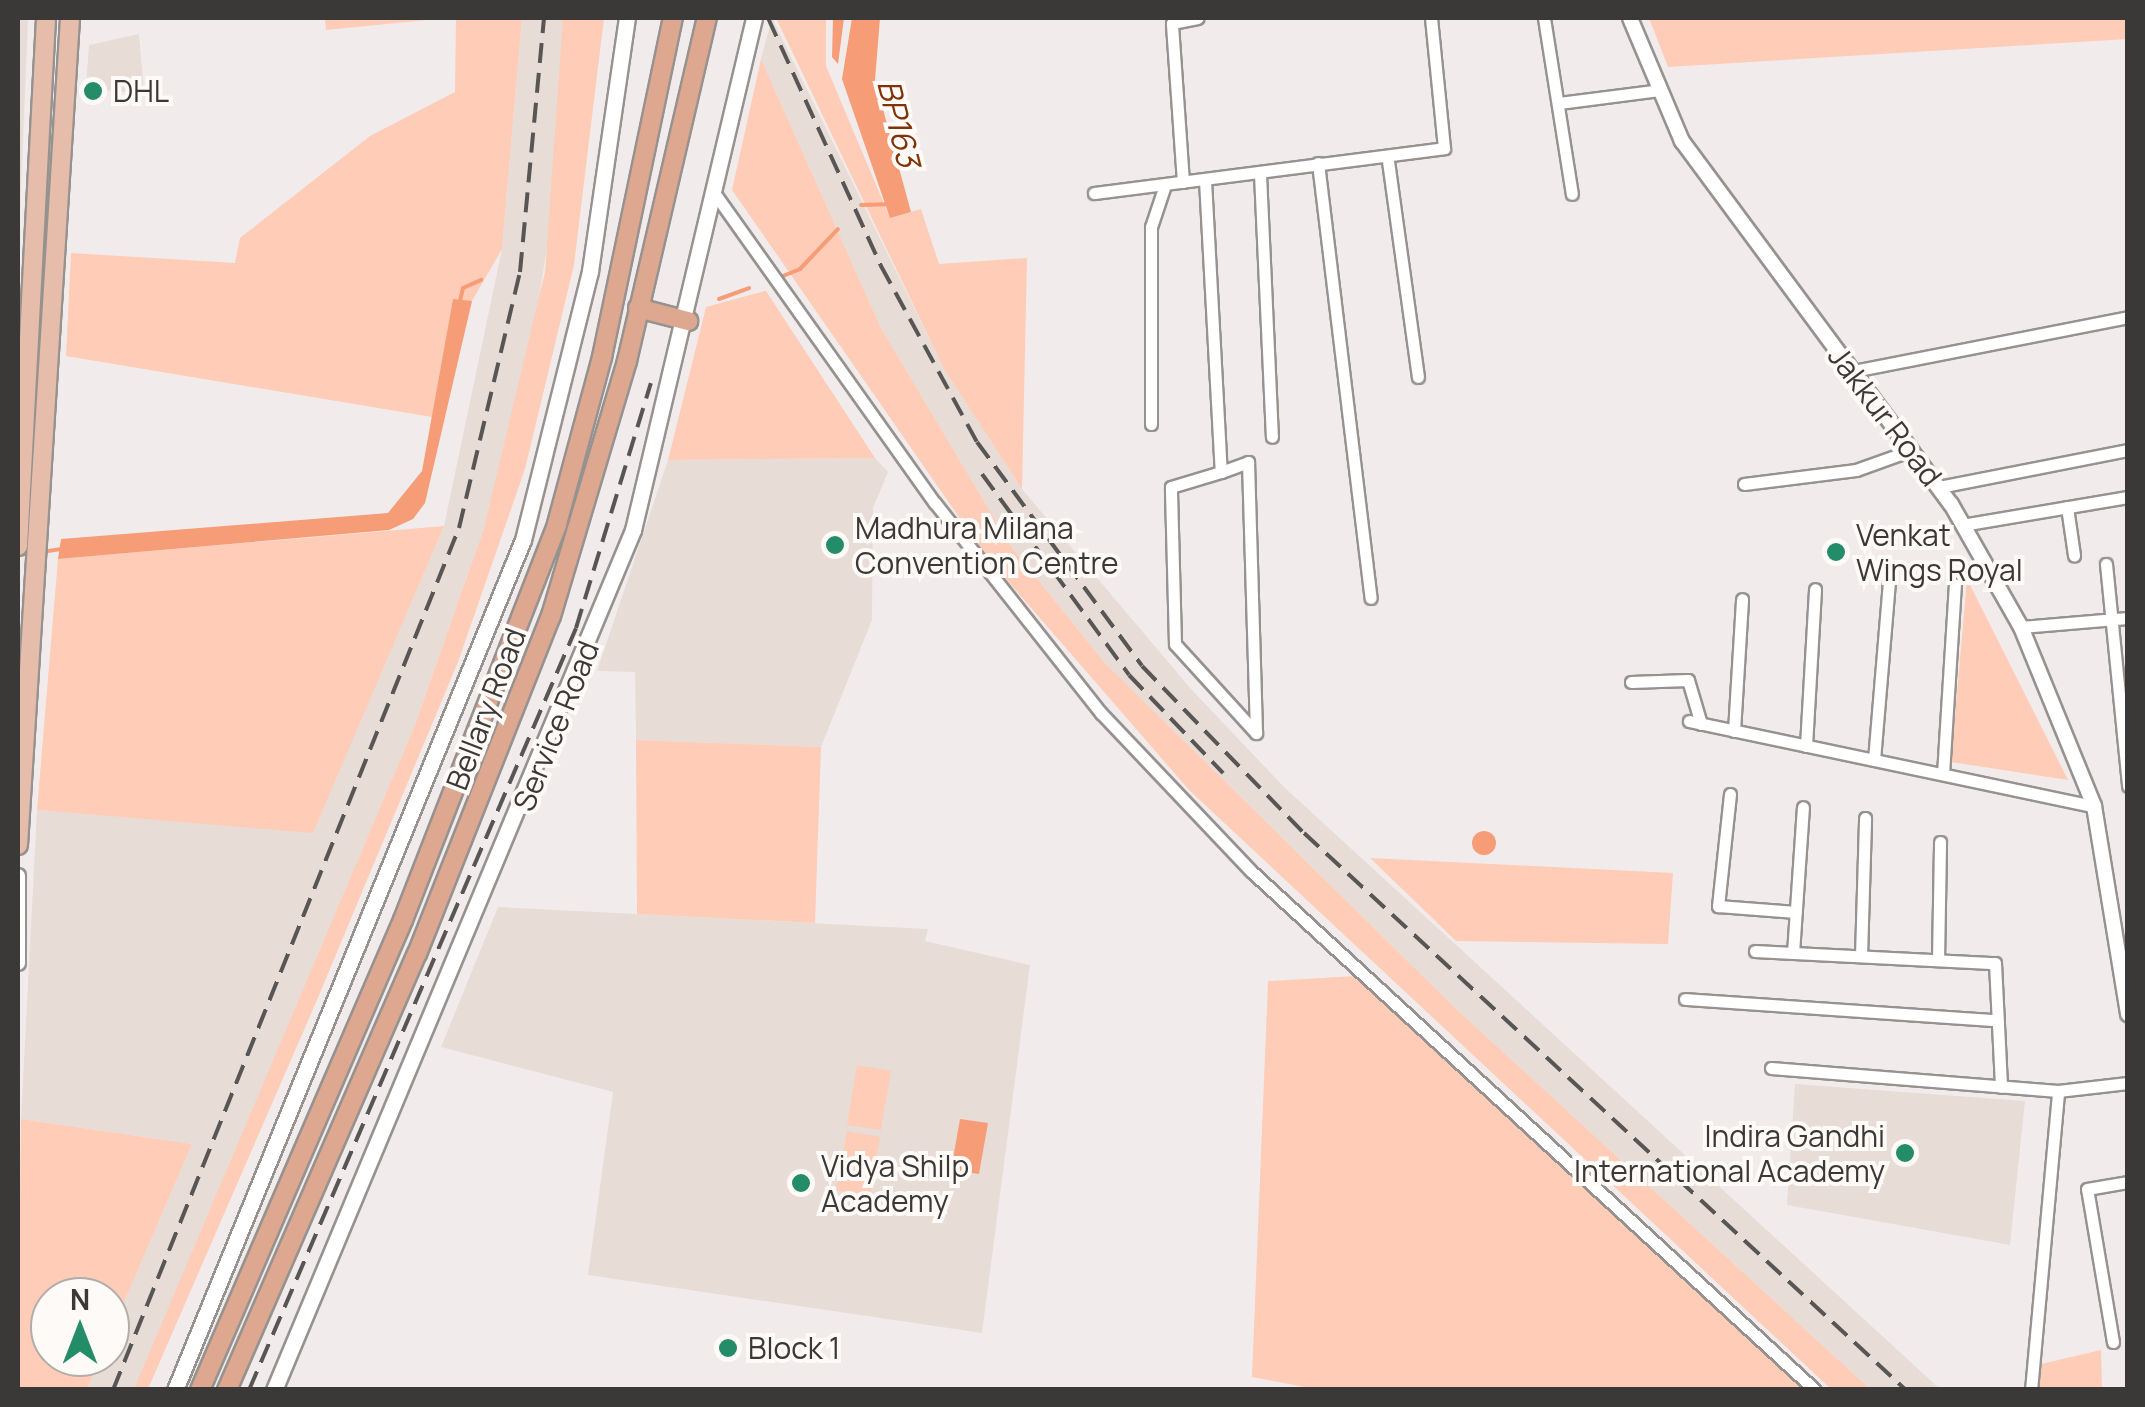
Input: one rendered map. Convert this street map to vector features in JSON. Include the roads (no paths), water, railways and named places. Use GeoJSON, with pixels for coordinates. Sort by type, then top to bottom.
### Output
{"type":"FeatureCollection","features":[{"type":"Feature","properties":{"kind":"highway","name":"Bellary Road"},"geometry":{"type":"LineString","coordinates":[[200,1390],[527,610],[618,277],[673,18]]}},
{"type":"Feature","properties":{"kind":"highway","name":"Bellary Road"},"geometry":{"type":"LineString","coordinates":[[227,1390],[544,634],[638,309],[707,18]]}},
{"type":"Feature","properties":{"kind":"highway"},"geometry":{"type":"LineString","coordinates":[[638,309],[688,321]]}},
{"type":"Feature","properties":{"kind":"main road"},"geometry":{"type":"LineString","coordinates":[[18,546],[22,396],[46,18]]}},
{"type":"Feature","properties":{"kind":"main road"},"geometry":{"type":"LineString","coordinates":[[18,845],[27,608],[41,558],[44,518],[70,18]]}},
{"type":"Feature","properties":{"kind":"main road"},"geometry":{"type":"LineString","coordinates":[[175,1389],[523,540],[569,373],[628,18]]}},
{"type":"Feature","properties":{"kind":"main road","name":"Service Road"},"geometry":{"type":"LineString","coordinates":[[274,1390],[594,633],[655,465],[752,26]]}},
{"type":"Feature","properties":{"kind":"main road"},"geometry":{"type":"LineString","coordinates":[[22,466],[46,469]]}},
{"type":"Feature","properties":{"kind":"street"},"geometry":{"type":"LineString","coordinates":[[1183,182],[1172,23],[1198,18]]}},
{"type":"Feature","properties":{"kind":"street"},"geometry":{"type":"LineString","coordinates":[[1094,193],[1260,174],[1318,163],[1388,161],[1444,148],[1432,18]]}},
{"type":"Feature","properties":{"kind":"street"},"geometry":{"type":"LineString","coordinates":[[1544,18],[1572,194]]}},
{"type":"Feature","properties":{"kind":"street","name":"Jakkur Road"},"geometry":{"type":"LineString","coordinates":[[1630,18],[1682,141],[1908,451],[1939,487],[2021,628],[2094,806],[2128,1014]]}},
{"type":"Feature","properties":{"kind":"street"},"geometry":{"type":"LineString","coordinates":[[1560,103],[1661,90]]}},
{"type":"Feature","properties":{"kind":"street"},"geometry":{"type":"LineString","coordinates":[[1388,161],[1418,377]]}},
{"type":"Feature","properties":{"kind":"street"},"geometry":{"type":"LineString","coordinates":[[1318,163],[1372,598]]}},
{"type":"Feature","properties":{"kind":"street"},"geometry":{"type":"LineString","coordinates":[[1260,174],[1272,437]]}},
{"type":"Feature","properties":{"kind":"street"},"geometry":{"type":"LineString","coordinates":[[1205,180],[1221,472]]}},
{"type":"Feature","properties":{"kind":"street"},"geometry":{"type":"LineString","coordinates":[[1151,424],[1151,227],[1166,184]]}},
{"type":"Feature","properties":{"kind":"street"},"geometry":{"type":"LineString","coordinates":[[715,194],[1016,612],[1137,752],[1251,871],[1816,1390]]}},
{"type":"Feature","properties":{"kind":"street"},"geometry":{"type":"LineString","coordinates":[[1852,370],[2128,317]]}},
{"type":"Feature","properties":{"kind":"street"},"geometry":{"type":"LineString","coordinates":[[1939,487],[2128,450]]}},
{"type":"Feature","properties":{"kind":"street"},"geometry":{"type":"LineString","coordinates":[[1744,484],[1856,470],[1908,451]]}},
{"type":"Feature","properties":{"kind":"street"},"geometry":{"type":"LineString","coordinates":[[1248,462],[1256,732],[1175,644],[1170,487],[1221,472],[1248,462]]}},
{"type":"Feature","properties":{"kind":"street"},"geometry":{"type":"LineString","coordinates":[[1962,525],[2128,497]]}},
{"type":"Feature","properties":{"kind":"street"},"geometry":{"type":"LineString","coordinates":[[2067,507],[2074,555]]}},
{"type":"Feature","properties":{"kind":"street"},"geometry":{"type":"LineString","coordinates":[[2106,564],[2108,620],[2128,786]]}},
{"type":"Feature","properties":{"kind":"street"},"geometry":{"type":"LineString","coordinates":[[1874,760],[1889,582]]}},
{"type":"Feature","properties":{"kind":"street"},"geometry":{"type":"LineString","coordinates":[[1943,774],[1955,584]]}},
{"type":"Feature","properties":{"kind":"street"},"geometry":{"type":"LineString","coordinates":[[1806,746],[1815,588]]}},
{"type":"Feature","properties":{"kind":"street"},"geometry":{"type":"LineString","coordinates":[[1734,731],[1742,599]]}},
{"type":"Feature","properties":{"kind":"street"},"geometry":{"type":"LineString","coordinates":[[2021,628],[2128,618]]}},
{"type":"Feature","properties":{"kind":"street"},"geometry":{"type":"LineString","coordinates":[[1631,682],[1688,680],[1695,722],[2094,806]]}},
{"type":"Feature","properties":{"kind":"street"},"geometry":{"type":"LineString","coordinates":[[1730,794],[1718,906],[1796,912]]}},
{"type":"Feature","properties":{"kind":"street"},"geometry":{"type":"LineString","coordinates":[[1793,953],[1803,808]]}},
{"type":"Feature","properties":{"kind":"street"},"geometry":{"type":"LineString","coordinates":[[1861,956],[1865,818]]}},
{"type":"Feature","properties":{"kind":"street"},"geometry":{"type":"LineString","coordinates":[[1938,960],[1940,842]]}},
{"type":"Feature","properties":{"kind":"street"},"geometry":{"type":"LineString","coordinates":[[18,876],[18,963]]}},
{"type":"Feature","properties":{"kind":"street"},"geometry":{"type":"LineString","coordinates":[[1755,952],[1994,963],[2000,1088]]}},
{"type":"Feature","properties":{"kind":"street"},"geometry":{"type":"LineString","coordinates":[[1685,999],[1998,1020]]}},
{"type":"Feature","properties":{"kind":"street"},"geometry":{"type":"LineString","coordinates":[[1771,1068],[2058,1091],[2128,1083]]}},
{"type":"Feature","properties":{"kind":"street"},"geometry":{"type":"LineString","coordinates":[[2031,1390],[2058,1091]]}},
{"type":"Feature","properties":{"kind":"street"},"geometry":{"type":"LineString","coordinates":[[2113,1342],[2087,1189],[2128,1182]]}},
{"type":"Feature","properties":{"kind":"waterway","name":"BP163"},"geometry":{"type":"LineString","coordinates":[[861,205],[886,204]]}},
{"type":"Feature","properties":{"kind":"waterway"},"geometry":{"type":"LineString","coordinates":[[778,278],[800,269],[838,229]]}},
{"type":"Feature","properties":{"kind":"waterway"},"geometry":{"type":"LineString","coordinates":[[460,301],[463,288],[481,280]]}},
{"type":"Feature","properties":{"kind":"waterway"},"geometry":{"type":"LineString","coordinates":[[719,299],[749,288]]}},
{"type":"Feature","properties":{"kind":"waterway"},"geometry":{"type":"LineString","coordinates":[[42,552],[62,549]]}},
{"type":"Feature","properties":{"kind":"waterway"},"geometry":{"type":"LineString","coordinates":[[18,555],[33,553]]}},
{"type":"Feature","properties":{"kind":"railway"},"geometry":{"type":"LineString","coordinates":[[113,1390],[459,528],[520,272],[544,18]]}},
{"type":"Feature","properties":{"kind":"railway"},"geometry":{"type":"LineString","coordinates":[[768,18],[881,266],[977,442],[1142,666],[1304,833],[1906,1390]]}},
{"type":"Feature","properties":{"kind":"railway"},"geometry":{"type":"LineString","coordinates":[[249,1390],[576,628],[651,383]]}},
{"type":"Feature","properties":{"kind":"railway"},"geometry":{"type":"LineString","coordinates":[[982,474],[1129,675],[1223,773]]}},
{"type":"Feature","properties":{"kind":"place","name":"DHL"},"geometry":{"type":"Point","coordinates":[93,91]}},
{"type":"Feature","properties":{"kind":"place","name":"Madhura Milana Convention Centre"},"geometry":{"type":"Point","coordinates":[835,545]}},
{"type":"Feature","properties":{"kind":"place","name":"Venkat Wings Royal"},"geometry":{"type":"Point","coordinates":[1836,552]}},
{"type":"Feature","properties":{"kind":"place","name":"Indira Gandhi International Academy"},"geometry":{"type":"Point","coordinates":[1905,1153]}},
{"type":"Feature","properties":{"kind":"place","name":"Vidya Shilp Academy"},"geometry":{"type":"Point","coordinates":[801,1183]}},
{"type":"Feature","properties":{"kind":"place","name":"Block 1"},"geometry":{"type":"Point","coordinates":[728,1348]}}]}
